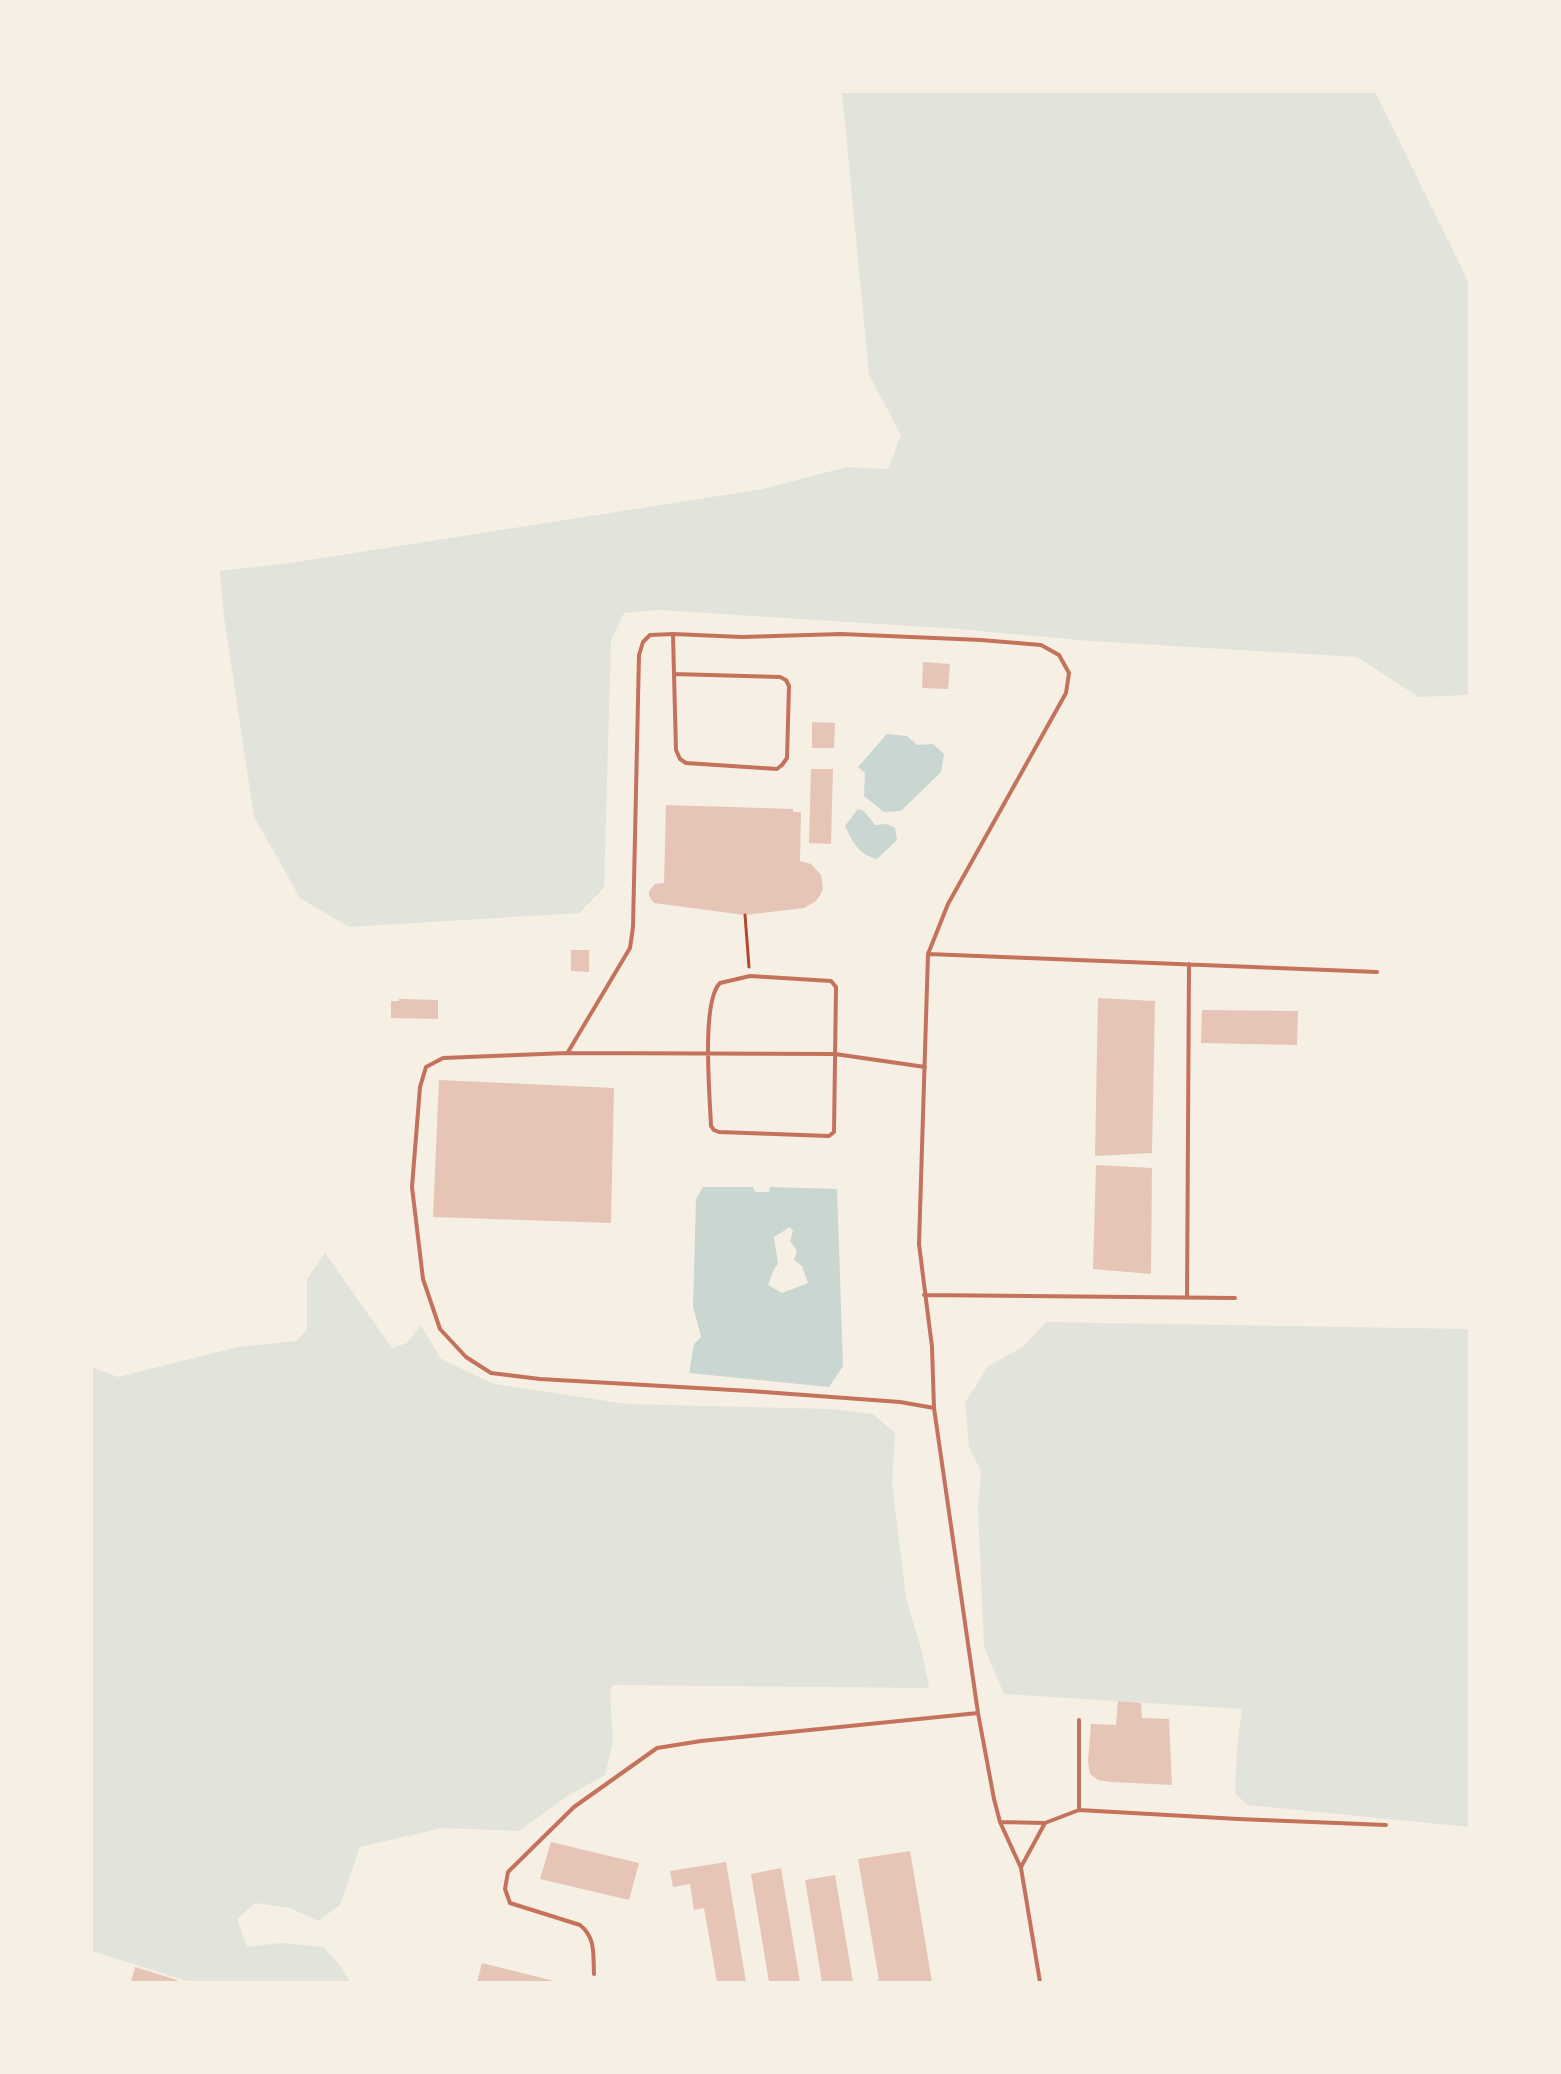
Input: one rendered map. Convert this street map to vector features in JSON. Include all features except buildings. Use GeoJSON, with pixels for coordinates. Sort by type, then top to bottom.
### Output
{"type":"FeatureCollection","features":[{"type":"Feature","properties":{"kind":"lane"},"geometry":{"type":"LineString","coordinates":[[673,634],[674,674],[676,750],[680,759],[686,763],[777,769],[782,765],[787,758],[789,686],[786,680],[780,677],[674,674]]}},
{"type":"Feature","properties":{"kind":"lane"},"geometry":{"type":"LineString","coordinates":[[567,1053],[630,948],[633,927],[639,655],[643,642],[650,635],[742,637],[841,634],[981,640],[1041,645],[1059,655],[1069,673],[1066,693],[948,904],[928,954],[919,1244],[932,1347],[934,1408],[978,1713],[1000,1822],[1021,1868],[1040,1983]]}},
{"type":"Feature","properties":{"kind":"lane"},"geometry":{"type":"LineString","coordinates":[[928,954],[1377,972]]}},
{"type":"Feature","properties":{"kind":"lane"},"geometry":{"type":"LineString","coordinates":[[1187,1298],[1189,964]]}},
{"type":"Feature","properties":{"kind":"lane"},"geometry":{"type":"LineString","coordinates":[[750,976],[831,981],[836,987],[834,1132],[829,1136],[714,1130],[711,1126],[709,1012],[716,987],[720,983],[750,976]]}},
{"type":"Feature","properties":{"kind":"lane"},"geometry":{"type":"LineString","coordinates":[[926,1067],[835,1054],[567,1053],[443,1058],[426,1067],[420,1087],[412,1187],[423,1279],[440,1329],[466,1357],[491,1373],[540,1379],[877,1400],[934,1408]]}},
{"type":"Feature","properties":{"kind":"lane"},"geometry":{"type":"LineString","coordinates":[[924,1295],[1235,1298]]}},
{"type":"Feature","properties":{"kind":"lane"},"geometry":{"type":"LineString","coordinates":[[594,1974],[592,1941],[589,1932],[580,1925],[510,1903],[505,1889],[508,1872],[574,1807],[657,1748],[701,1741],[978,1713]]}},
{"type":"Feature","properties":{"kind":"lane"},"geometry":{"type":"LineString","coordinates":[[1079,1720],[1079,1810]]}},
{"type":"Feature","properties":{"kind":"lane"},"geometry":{"type":"LineString","coordinates":[[1000,1822],[1046,1823],[1079,1810],[1386,1825]]}},
{"type":"Feature","properties":{"kind":"lane"},"geometry":{"type":"LineString","coordinates":[[1021,1868],[1046,1823]]}},
{"type":"Feature","properties":{"kind":"path"},"geometry":{"type":"LineString","coordinates":[[745,915],[750,976]]}},
{"type":"Feature","properties":{"kind":"shaded area"},"geometry":{"type":"Polygon","coordinates":[[[842,92],[1375,92],[1469,283],[1469,695],[1419,697],[1357,657],[1090,641],[958,629],[659,610],[624,613],[611,641],[604,888],[579,913],[349,927],[300,898],[254,817],[224,617],[220,571],[290,563],[763,489],[847,467],[888,469],[901,435],[869,375],[842,92]]]}},
{"type":"Feature","properties":{"kind":"shaded area"},"geometry":{"type":"Polygon","coordinates":[[[887,734],[907,736],[917,745],[933,744],[944,754],[941,772],[901,811],[884,812],[864,796],[865,773],[858,767],[887,734]]]}},
{"type":"Feature","properties":{"kind":"shaded area"},"geometry":{"type":"Polygon","coordinates":[[[858,809],[864,811],[875,825],[887,824],[895,828],[897,840],[877,859],[861,851],[853,842],[845,826],[858,809]]]}},
{"type":"Feature","properties":{"kind":"shaded area"},"geometry":{"type":"Polygon","coordinates":[[[703,1187],[753,1187],[755,1192],[769,1192],[770,1187],[837,1189],[843,1366],[829,1387],[689,1373],[694,1344],[701,1337],[693,1306],[696,1199],[703,1187]],[[790,1227],[774,1237],[778,1264],[768,1285],[782,1293],[808,1283],[802,1266],[794,1260],[797,1251],[790,1241],[793,1231],[790,1227]]]}},
{"type":"Feature","properties":{"kind":"shaded area"},"geometry":{"type":"Polygon","coordinates":[[[325,1253],[392,1348],[407,1343],[421,1325],[441,1359],[494,1384],[627,1404],[831,1409],[873,1414],[895,1433],[892,1482],[906,1598],[922,1652],[929,1688],[613,1685],[610,1690],[613,1743],[605,1775],[566,1797],[519,1831],[442,1828],[360,1847],[340,1905],[318,1921],[290,1908],[255,1903],[237,1919],[247,1947],[281,1943],[323,1947],[339,1964],[350,1982],[187,1982],[92,1951],[92,1367],[118,1377],[238,1347],[296,1341],[307,1330],[307,1279],[325,1253]]]}},
{"type":"Feature","properties":{"kind":"shaded area"},"geometry":{"type":"Polygon","coordinates":[[[1046,1322],[1469,1329],[1469,1827],[1247,1805],[1235,1793],[1242,1709],[1004,1694],[984,1647],[978,1510],[981,1471],[969,1447],[965,1403],[988,1366],[1023,1347],[1046,1322]]]}}]}
